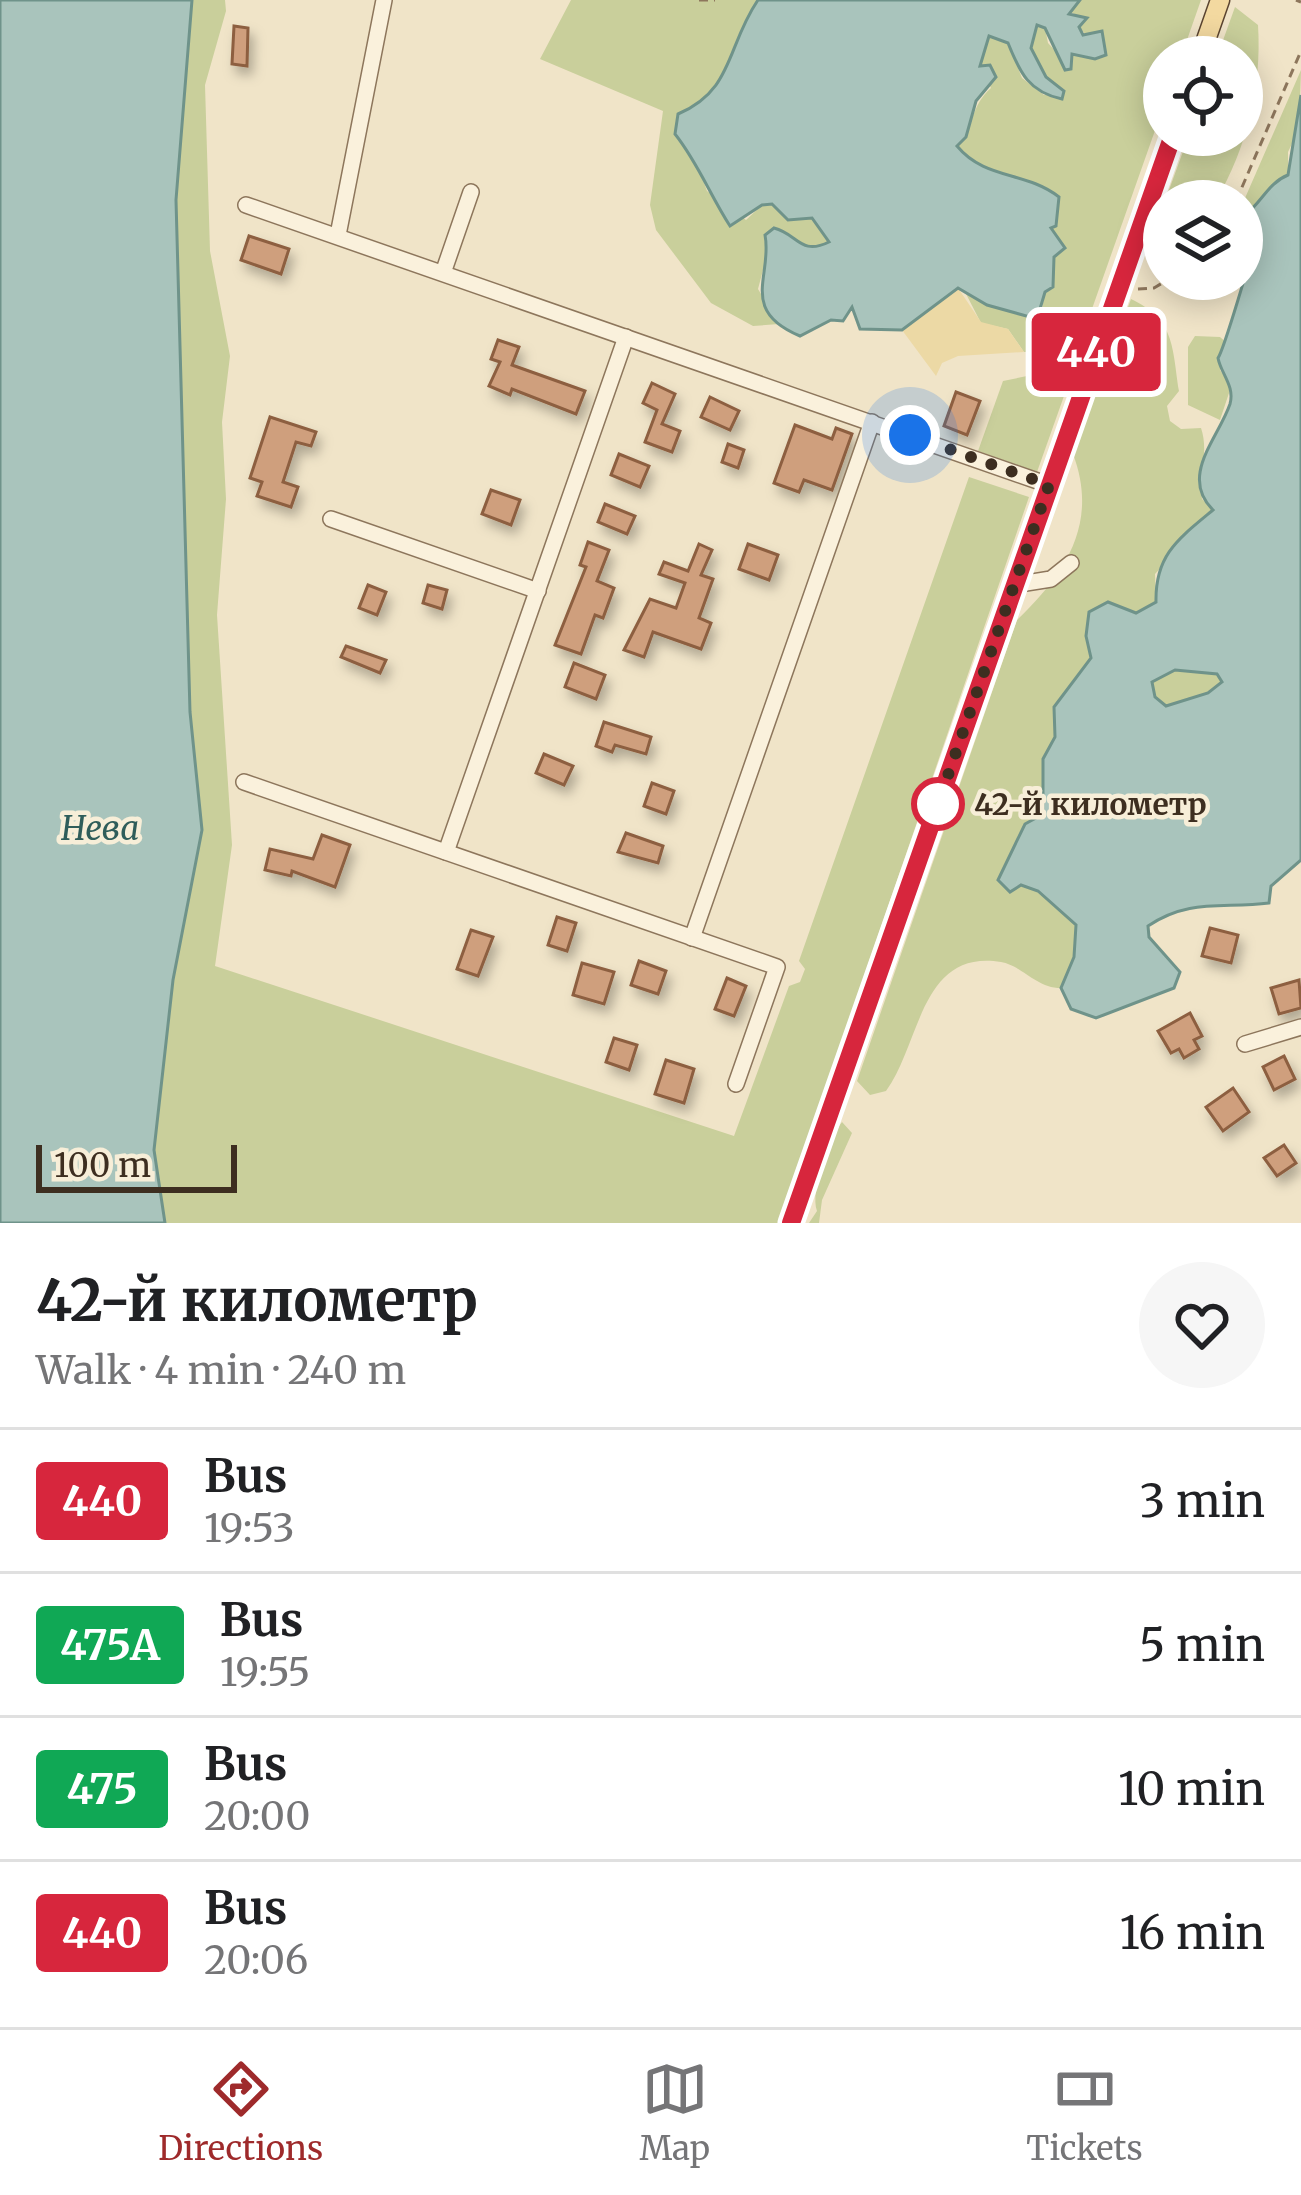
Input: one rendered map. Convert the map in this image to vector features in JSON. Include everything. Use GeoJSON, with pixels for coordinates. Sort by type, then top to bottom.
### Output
{"type":"FeatureCollection","features":[{"type":"Feature","properties":{"kind":"main road"},"geometry":{"type":"LineString","coordinates":[[1207,36],[1220,0]]}},
{"type":"Feature","properties":{"kind":"main road"},"geometry":{"type":"LineString","coordinates":[[791,1223],[1166,156]]}},
{"type":"Feature","properties":{"kind":"street"},"geometry":{"type":"LineString","coordinates":[[338,235],[384,0]]}},
{"type":"Feature","properties":{"kind":"street"},"geometry":{"type":"LineString","coordinates":[[443,273],[471,192]]}},
{"type":"Feature","properties":{"kind":"street"},"geometry":{"type":"LineString","coordinates":[[246,205],[1049,485]]}},
{"type":"Feature","properties":{"kind":"street"},"geometry":{"type":"LineString","coordinates":[[446,852],[626,337]]}},
{"type":"Feature","properties":{"kind":"street"},"geometry":{"type":"LineString","coordinates":[[692,938],[872,422]]}},
{"type":"Feature","properties":{"kind":"street"},"geometry":{"type":"LineString","coordinates":[[331,519],[538,591]]}},
{"type":"Feature","properties":{"kind":"street"},"geometry":{"type":"LineString","coordinates":[[1014,585],[1051,579],[1071,563]]}},
{"type":"Feature","properties":{"kind":"street"},"geometry":{"type":"LineString","coordinates":[[244,782],[777,967],[736,1084]]}},
{"type":"Feature","properties":{"kind":"street"},"geometry":{"type":"LineString","coordinates":[[1245,1044],[1301,1027]]}},
{"type":"Feature","properties":{"kind":"path"},"geometry":{"type":"LineString","coordinates":[[699,0],[715,0]]}},
{"type":"Feature","properties":{"kind":"path"},"geometry":{"type":"LineString","coordinates":[[1245,180],[1301,51]]}},
{"type":"Feature","properties":{"kind":"path"},"geometry":{"type":"LineString","coordinates":[[1118,289],[1143,288]]}},
{"type":"Feature","properties":{"kind":"green space"},"geometry":{"type":"Polygon","coordinates":[[[192,0],[225,0],[226,11],[205,85],[210,251],[230,356],[222,422],[226,499],[217,615],[232,845],[215,966],[734,1136],[789,986],[800,982],[805,969],[799,961],[969,477],[1029,497],[779,1223],[165,1223],[154,1150],[173,980],[202,830],[190,712],[176,200],[192,0]]]}},
{"type":"Feature","properties":{"kind":"green space"},"geometry":{"type":"Polygon","coordinates":[[[571,0],[758,0],[720,80],[710,93],[678,114],[675,134],[696,161],[707,191],[746,220],[762,205],[773,204],[788,219],[812,218],[829,242],[812,247],[774,228],[758,289],[779,324],[753,326],[711,303],[656,230],[650,205],[663,111],[540,59],[571,0]]]}},
{"type":"Feature","properties":{"kind":"green space"},"geometry":{"type":"Polygon","coordinates":[[[1080,0],[1201,0],[1188,36],[1143,36],[1146,156],[1081,340],[1061,352],[1024,352],[1008,329],[981,323],[964,290],[987,305],[1041,314],[1045,292],[1053,287],[1050,227],[1059,198],[1033,183],[981,166],[956,147],[991,88],[980,66],[989,36],[1008,43],[1022,78],[1044,95],[1064,91],[1046,77],[1031,47],[1037,24],[1045,28],[1048,43],[1071,68],[1072,54],[1085,54],[1087,36],[1079,27],[1086,20],[1067,10],[1080,0]]]}},
{"type":"Feature","properties":{"kind":"green space"},"geometry":{"type":"Polygon","coordinates":[[[1235,7],[1258,25],[1258,36],[1225,36],[1235,7]]]}},
{"type":"Feature","properties":{"kind":"green space"},"geometry":{"type":"Polygon","coordinates":[[[1301,70],[1299,129],[1288,152],[1288,176],[1263,196],[1263,180],[1253,180],[1301,70]]]}},
{"type":"Feature","properties":{"kind":"green space"},"geometry":{"type":"Polygon","coordinates":[[[1181,156],[1237,156],[1226,180],[1173,180],[1181,156]]]}},
{"type":"Feature","properties":{"kind":"green space"},"geometry":{"type":"Polygon","coordinates":[[[1131,299],[1156,316],[1169,336],[1179,391],[1167,406],[1170,421],[1181,429],[1201,428],[1202,499],[1214,510],[1155,574],[1156,602],[1136,613],[1108,603],[1086,636],[1091,658],[1054,707],[1055,737],[1043,760],[1043,814],[1021,836],[1018,862],[1021,884],[1038,891],[1077,925],[1074,957],[1061,988],[1001,962],[974,962],[954,970],[926,1004],[886,1091],[870,1095],[857,1081],[1017,620],[1063,565],[1080,524],[1080,479],[1073,454],[1131,299]]]}},
{"type":"Feature","properties":{"kind":"green space"},"geometry":{"type":"Polygon","coordinates":[[[1195,336],[1220,337],[1228,344],[1220,370],[1231,387],[1220,420],[1188,405],[1188,347],[1195,336]]]}},
{"type":"Feature","properties":{"kind":"green space"},"geometry":{"type":"Polygon","coordinates":[[[1051,371],[1061,375],[1064,396],[1037,472],[978,451],[1003,381],[1051,371]]]}},
{"type":"Feature","properties":{"kind":"green space"},"geometry":{"type":"Polygon","coordinates":[[[1175,670],[1218,674],[1222,682],[1208,693],[1166,706],[1155,697],[1152,682],[1175,670]]]}},
{"type":"Feature","properties":{"kind":"green space"},"geometry":{"type":"Polygon","coordinates":[[[842,1122],[852,1133],[822,1200],[819,1223],[809,1223],[817,1211],[822,1165],[842,1122]]]}},
{"type":"Feature","properties":{"kind":"sand"},"geometry":{"type":"Polygon","coordinates":[[[958,288],[981,322],[1008,329],[1024,352],[958,356],[942,363],[936,376],[902,330],[958,288]]]}},
{"type":"Feature","properties":{"kind":"water","name":"Нева"},"geometry":{"type":"Polygon","coordinates":[[[0,0],[192,0],[176,200],[190,712],[202,830],[173,980],[154,1150],[165,1223],[0,1223],[0,0]]]}},
{"type":"Feature","properties":{"kind":"water"},"geometry":{"type":"Polygon","coordinates":[[[758,0],[1080,0],[1069,14],[1087,18],[1079,27],[1083,35],[1102,31],[1106,55],[1095,59],[1072,54],[1071,69],[1065,70],[1045,28],[1037,25],[1031,48],[1046,77],[1064,91],[1062,99],[1034,86],[1008,43],[989,36],[980,66],[990,65],[996,77],[976,101],[966,137],[957,146],[980,165],[1059,197],[1056,226],[1051,228],[1065,248],[1054,257],[1053,287],[1045,292],[1037,319],[987,305],[958,288],[902,330],[860,329],[852,307],[843,321],[831,320],[800,336],[770,315],[762,291],[765,235],[774,228],[812,247],[829,242],[812,218],[788,220],[772,204],[762,205],[730,226],[675,134],[678,114],[710,93],[719,80],[758,0]]]}},
{"type":"Feature","properties":{"kind":"water"},"geometry":{"type":"Polygon","coordinates":[[[1301,95],[1301,860],[1271,886],[1269,903],[1193,908],[1148,926],[1149,937],[1180,972],[1174,988],[1096,1018],[1071,1009],[1061,988],[1074,957],[1076,925],[1038,891],[1021,885],[1010,892],[998,880],[1025,824],[1043,814],[1043,759],[1055,737],[1054,707],[1091,658],[1086,636],[1089,612],[1108,602],[1136,613],[1156,602],[1164,560],[1179,539],[1213,510],[1203,497],[1200,471],[1231,398],[1218,358],[1238,300],[1263,300],[1263,196],[1288,175],[1301,95]],[[1175,670],[1152,682],[1155,697],[1166,706],[1208,693],[1222,682],[1217,674],[1175,670]]]}},
{"type":"Feature","properties":{"kind":"building"},"geometry":{"type":"Polygon","coordinates":[[[234,26],[248,28],[247,66],[232,64],[234,26]]]}},
{"type":"Feature","properties":{"kind":"building"},"geometry":{"type":"Polygon","coordinates":[[[249,236],[289,249],[281,274],[241,260],[249,236]]]}},
{"type":"Feature","properties":{"kind":"building"},"geometry":{"type":"Polygon","coordinates":[[[498,340],[519,347],[512,365],[585,391],[576,414],[512,389],[510,395],[489,386],[500,362],[491,359],[498,340]]]}},
{"type":"Feature","properties":{"kind":"building"},"geometry":{"type":"Polygon","coordinates":[[[652,383],[675,394],[662,424],[680,431],[672,452],[645,442],[657,410],[643,403],[652,383]]]}},
{"type":"Feature","properties":{"kind":"building"},"geometry":{"type":"Polygon","coordinates":[[[956,392],[980,401],[967,435],[944,426],[956,392]]]}},
{"type":"Feature","properties":{"kind":"building"},"geometry":{"type":"Polygon","coordinates":[[[710,397],[739,411],[730,430],[701,417],[710,397]]]}},
{"type":"Feature","properties":{"kind":"building"},"geometry":{"type":"Polygon","coordinates":[[[270,417],[316,432],[311,446],[296,442],[283,482],[298,487],[291,507],[257,496],[262,482],[250,478],[270,417]]]}},
{"type":"Feature","properties":{"kind":"building"},"geometry":{"type":"Polygon","coordinates":[[[795,425],[832,439],[836,428],[852,434],[832,490],[804,480],[799,492],[774,483],[795,425]]]}},
{"type":"Feature","properties":{"kind":"building"},"geometry":{"type":"Polygon","coordinates":[[[728,444],[744,450],[738,468],[722,462],[728,444]]]}},
{"type":"Feature","properties":{"kind":"building"},"geometry":{"type":"Polygon","coordinates":[[[619,454],[649,466],[640,487],[611,475],[619,454]]]}},
{"type":"Feature","properties":{"kind":"building"},"geometry":{"type":"Polygon","coordinates":[[[491,490],[520,500],[511,525],[482,514],[491,490]]]}},
{"type":"Feature","properties":{"kind":"building"},"geometry":{"type":"Polygon","coordinates":[[[605,504],[635,516],[627,534],[598,522],[605,504]]]}},
{"type":"Feature","properties":{"kind":"building"},"geometry":{"type":"Polygon","coordinates":[[[588,542],[609,550],[597,581],[614,588],[603,618],[595,615],[581,654],[555,645],[586,567],[580,565],[588,542]]]}},
{"type":"Feature","properties":{"kind":"building"},"geometry":{"type":"Polygon","coordinates":[[[699,544],[712,550],[701,575],[713,579],[699,618],[711,623],[701,649],[653,632],[644,657],[624,650],[650,599],[676,608],[685,583],[659,574],[664,562],[688,571],[699,544]]]}},
{"type":"Feature","properties":{"kind":"building"},"geometry":{"type":"Polygon","coordinates":[[[748,544],[778,555],[769,580],[739,569],[748,544]]]}},
{"type":"Feature","properties":{"kind":"building"},"geometry":{"type":"Polygon","coordinates":[[[368,585],[386,592],[377,615],[359,608],[368,585]]]}},
{"type":"Feature","properties":{"kind":"building"},"geometry":{"type":"Polygon","coordinates":[[[428,585],[447,590],[442,609],[423,603],[428,585]]]}},
{"type":"Feature","properties":{"kind":"building"},"geometry":{"type":"Polygon","coordinates":[[[346,646],[386,660],[380,673],[341,657],[346,646]]]}},
{"type":"Feature","properties":{"kind":"building"},"geometry":{"type":"Polygon","coordinates":[[[574,663],[605,675],[596,699],[565,687],[574,663]]]}},
{"type":"Feature","properties":{"kind":"building"},"geometry":{"type":"Polygon","coordinates":[[[604,722],[651,737],[646,754],[615,745],[612,752],[596,746],[604,722]]]}},
{"type":"Feature","properties":{"kind":"building"},"geometry":{"type":"Polygon","coordinates":[[[544,754],[573,766],[564,785],[536,773],[544,754]]]}},
{"type":"Feature","properties":{"kind":"building"},"geometry":{"type":"Polygon","coordinates":[[[652,783],[674,791],[666,814],[644,806],[652,783]]]}},
{"type":"Feature","properties":{"kind":"building"},"geometry":{"type":"Polygon","coordinates":[[[626,833],[663,846],[658,863],[618,852],[626,833]]]}},
{"type":"Feature","properties":{"kind":"building"},"geometry":{"type":"Polygon","coordinates":[[[322,835],[350,845],[335,887],[292,871],[291,876],[265,870],[270,849],[313,859],[322,835]]]}},
{"type":"Feature","properties":{"kind":"building"},"geometry":{"type":"Polygon","coordinates":[[[557,917],[576,923],[567,951],[548,945],[557,917]]]}},
{"type":"Feature","properties":{"kind":"building"},"geometry":{"type":"Polygon","coordinates":[[[1210,928],[1238,935],[1231,963],[1202,956],[1210,928]]]}},
{"type":"Feature","properties":{"kind":"building"},"geometry":{"type":"Polygon","coordinates":[[[471,930],[493,937],[478,976],[457,969],[471,930]]]}},
{"type":"Feature","properties":{"kind":"building"},"geometry":{"type":"Polygon","coordinates":[[[639,961],[666,971],[658,994],[631,985],[639,961]]]}},
{"type":"Feature","properties":{"kind":"building"},"geometry":{"type":"Polygon","coordinates":[[[582,963],[614,972],[604,1004],[573,995],[582,963]]]}},
{"type":"Feature","properties":{"kind":"building"},"geometry":{"type":"Polygon","coordinates":[[[727,978],[746,986],[734,1016],[715,1009],[727,978]]]}},
{"type":"Feature","properties":{"kind":"building"},"geometry":{"type":"Polygon","coordinates":[[[1299,980],[1301,1008],[1279,1014],[1271,988],[1299,980]]]}},
{"type":"Feature","properties":{"kind":"building"},"geometry":{"type":"Polygon","coordinates":[[[1190,1013],[1202,1036],[1194,1040],[1199,1049],[1184,1058],[1179,1049],[1171,1053],[1158,1031],[1190,1013]]]}},
{"type":"Feature","properties":{"kind":"building"},"geometry":{"type":"Polygon","coordinates":[[[614,1038],[637,1045],[629,1070],[606,1062],[614,1038]]]}},
{"type":"Feature","properties":{"kind":"building"},"geometry":{"type":"Polygon","coordinates":[[[1284,1056],[1295,1079],[1274,1090],[1263,1067],[1284,1056]]]}},
{"type":"Feature","properties":{"kind":"building"},"geometry":{"type":"Polygon","coordinates":[[[666,1060],[694,1069],[684,1103],[655,1094],[666,1060]]]}},
{"type":"Feature","properties":{"kind":"building"},"geometry":{"type":"Polygon","coordinates":[[[1233,1088],[1249,1112],[1223,1131],[1206,1107],[1233,1088]]]}},
{"type":"Feature","properties":{"kind":"building"},"geometry":{"type":"Polygon","coordinates":[[[1284,1145],[1296,1163],[1277,1176],[1264,1158],[1284,1145]]]}},
{"type":"Feature","properties":{"kind":"bus line","name":"440"},"geometry":{"type":"LineString","coordinates":[[791,1223],[1166,156]]}},
{"type":"Feature","properties":{"kind":"place","name":"42-й километр"},"geometry":{"type":"Point","coordinates":[938,804]}},
{"type":"Feature","properties":{"kind":"route"},"geometry":{"type":"LineString","coordinates":[[910,435],[1049,485],[938,804]]}}]}
